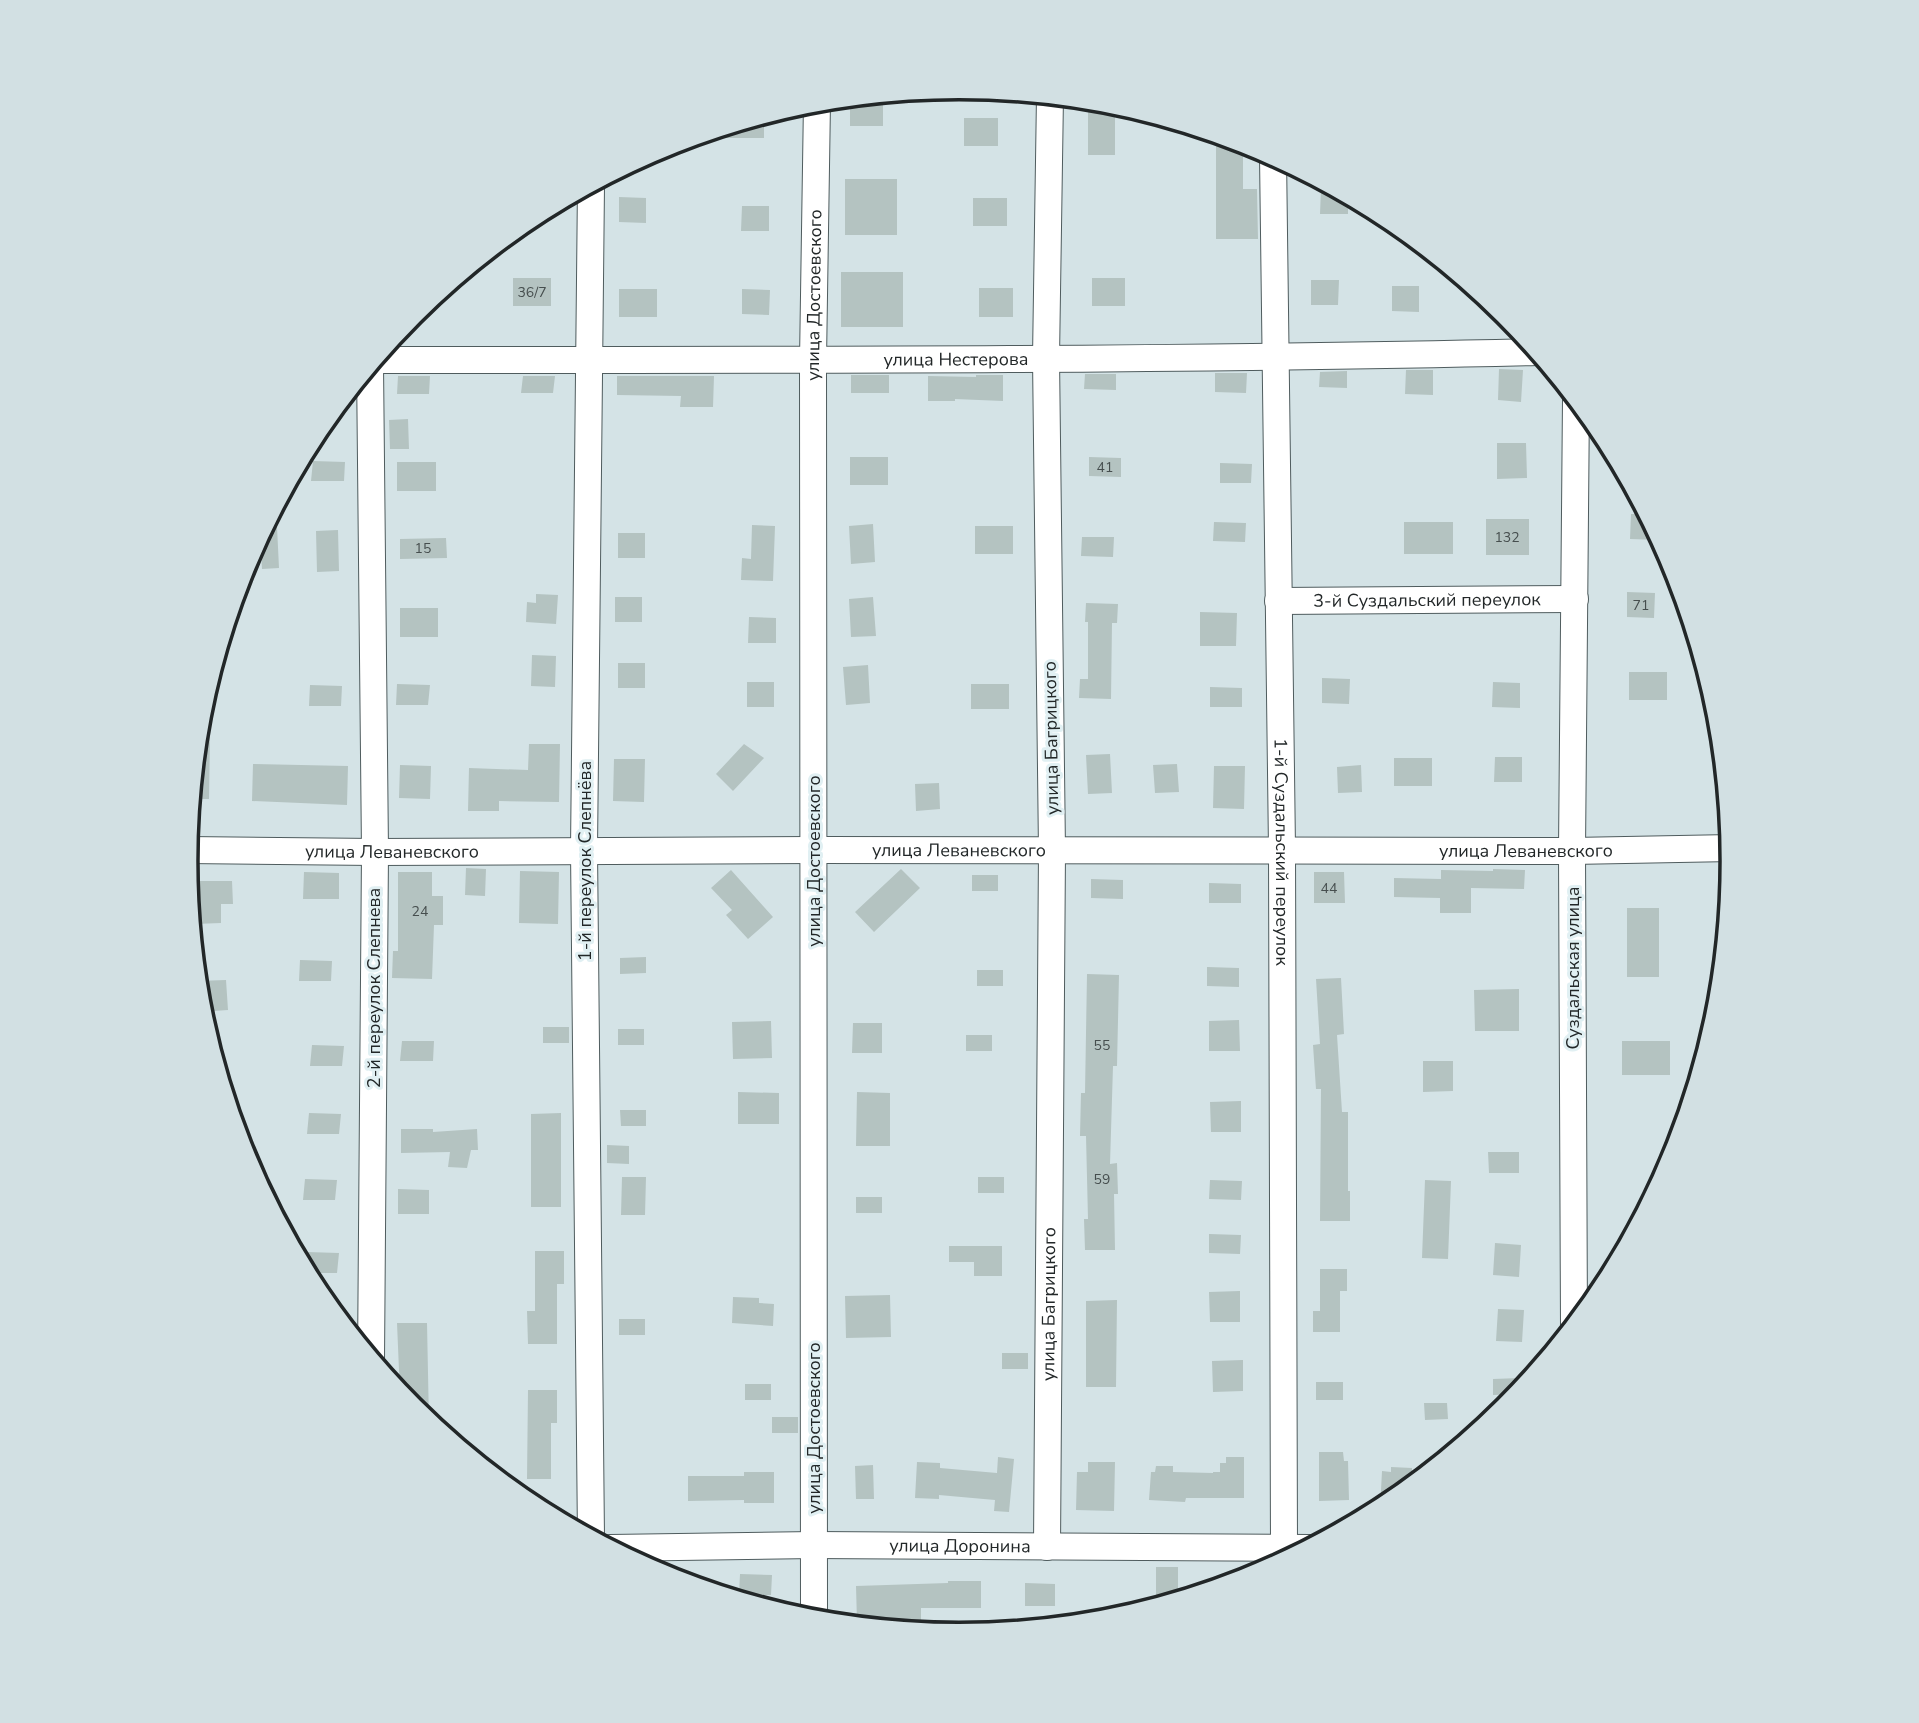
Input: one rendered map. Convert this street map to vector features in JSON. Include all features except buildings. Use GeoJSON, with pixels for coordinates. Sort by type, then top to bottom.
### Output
{"type":"FeatureCollection","features":[{"type":"Feature","properties":{"kind":"street","name":"улица Багрицкого"},"geometry":{"type":"LineString","coordinates":[[1047,1547],[1052,851],[1046,358],[1050,105]]}},
{"type":"Feature","properties":{"kind":"street","name":"улица Достоевского"},"geometry":{"type":"LineString","coordinates":[[814,1609],[813,360],[817,113]]}},
{"type":"Feature","properties":{"kind":"street","name":"1-й Суздальский переулок"},"geometry":{"type":"LineString","coordinates":[[1273,168],[1282,849],[1297,1544]]}},
{"type":"Feature","properties":{"kind":"street","name":"1-й переулок Слепнёва"},"geometry":{"type":"LineString","coordinates":[[591,195],[584,850],[591,1527]]}},
{"type":"Feature","properties":{"kind":"street","name":"улица Нестерова"},"geometry":{"type":"LineString","coordinates":[[386,360],[1275,358],[1526,352]]}},
{"type":"Feature","properties":{"kind":"street","name":"2-й переулок Слепнева"},"geometry":{"type":"LineString","coordinates":[[370,380],[375,852],[371,1345]]}},
{"type":"Feature","properties":{"kind":"street","name":"Суздальская улица"},"geometry":{"type":"LineString","coordinates":[[1574,1311],[1572,851],[1576,414]]}},
{"type":"Feature","properties":{"kind":"street","name":"3-й Суздальский переулок"},"geometry":{"type":"LineString","coordinates":[[1278,601],[1575,599]]}},
{"type":"Feature","properties":{"kind":"street","name":"улица Леваневского"},"geometry":{"type":"LineString","coordinates":[[198,850],[1572,851],[1721,848]]}},
{"type":"Feature","properties":{"kind":"street","name":"улица Доронина"},"geometry":{"type":"LineString","coordinates":[[629,1548],[814,1545],[1289,1548]]}}]}
